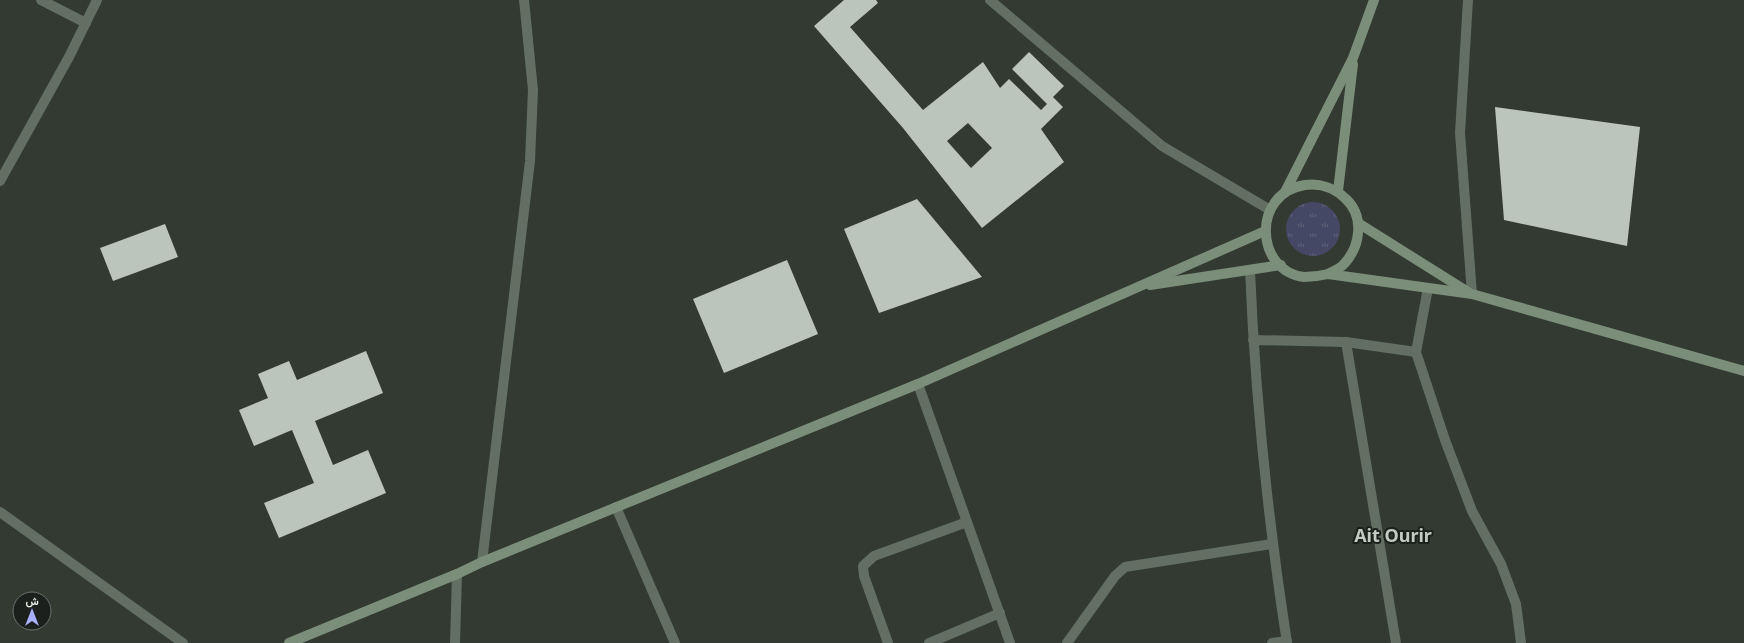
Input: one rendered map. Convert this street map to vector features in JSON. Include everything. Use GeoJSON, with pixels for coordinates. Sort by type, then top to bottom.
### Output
{"type":"FeatureCollection","features":[{"type":"Feature","properties":{"kind":"street"},"geometry":{"type":"LineString","coordinates":[[41,0],[86,23]]}},
{"type":"Feature","properties":{"kind":"street"},"geometry":{"type":"LineString","coordinates":[[0,181],[97,0]]}},
{"type":"Feature","properties":{"kind":"street"},"geometry":{"type":"LineString","coordinates":[[482,562],[530,161],[533,90],[524,0]]}},
{"type":"Feature","properties":{"kind":"street"},"geometry":{"type":"LineString","coordinates":[[990,0],[1162,146],[1270,210]]}},
{"type":"Feature","properties":{"kind":"street"},"geometry":{"type":"LineString","coordinates":[[1285,192],[1298,186],[1311,184],[1325,186],[1338,192],[1351,205],[1358,223],[1358,239],[1353,254],[1342,266],[1328,274],[1316,277],[1303,276],[1291,272],[1281,265],[1269,250],[1265,232],[1266,220],[1270,210],[1285,192],[1353,58],[1374,0]]}},
{"type":"Feature","properties":{"kind":"street"},"geometry":{"type":"LineString","coordinates":[[1468,0],[1460,133],[1472,294]]}},
{"type":"Feature","properties":{"kind":"street"},"geometry":{"type":"LineString","coordinates":[[1338,192],[1353,58]]}},
{"type":"Feature","properties":{"kind":"street"},"geometry":{"type":"LineString","coordinates":[[1358,223],[1472,294]]}},
{"type":"Feature","properties":{"kind":"street"},"geometry":{"type":"LineString","coordinates":[[289,643],[457,574],[482,562],[918,384],[1136,287],[1265,232]]}},
{"type":"Feature","properties":{"kind":"street"},"geometry":{"type":"LineString","coordinates":[[1136,287],[1281,265]]}},
{"type":"Feature","properties":{"kind":"street"},"geometry":{"type":"LineString","coordinates":[[1250,270],[1253,340],[1272,544],[1287,642],[1272,643]]}},
{"type":"Feature","properties":{"kind":"street"},"geometry":{"type":"LineString","coordinates":[[1328,274],[1472,294],[1744,371]]}},
{"type":"Feature","properties":{"kind":"street"},"geometry":{"type":"LineString","coordinates":[[1428,288],[1416,352],[1445,440],[1472,511],[1501,564],[1516,604],[1521,643]]}},
{"type":"Feature","properties":{"kind":"street"},"geometry":{"type":"LineString","coordinates":[[1253,340],[1346,342],[1416,352]]}},
{"type":"Feature","properties":{"kind":"street"},"geometry":{"type":"LineString","coordinates":[[1346,342],[1396,643]]}},
{"type":"Feature","properties":{"kind":"street"},"geometry":{"type":"LineString","coordinates":[[918,384],[1010,643]]}},
{"type":"Feature","properties":{"kind":"street"},"geometry":{"type":"LineString","coordinates":[[616,507],[675,643]]}},
{"type":"Feature","properties":{"kind":"street"},"geometry":{"type":"LineString","coordinates":[[0,512],[182,643]]}},
{"type":"Feature","properties":{"kind":"street"},"geometry":{"type":"LineString","coordinates":[[888,643],[864,576],[863,566],[874,556],[967,522]]}},
{"type":"Feature","properties":{"kind":"street"},"geometry":{"type":"LineString","coordinates":[[1067,643],[1115,576],[1125,567],[1272,544]]}},
{"type":"Feature","properties":{"kind":"street"},"geometry":{"type":"LineString","coordinates":[[455,643],[457,574]]}},
{"type":"Feature","properties":{"kind":"street"},"geometry":{"type":"LineString","coordinates":[[929,643],[1000,612]]}},
{"type":"Feature","properties":{"kind":"green space"},"geometry":{"type":"Polygon","coordinates":[[[1308,202],[1318,202],[1328,206],[1336,214],[1340,224],[1340,234],[1336,244],[1328,252],[1318,256],[1308,256],[1298,252],[1290,244],[1286,234],[1286,224],[1290,214],[1298,206],[1308,202]]]}},
{"type":"Feature","properties":{"kind":"building"},"geometry":{"type":"Polygon","coordinates":[[[844,0],[876,0],[878,3],[850,27],[923,110],[983,62],[1000,88],[1009,79],[1041,110],[1047,104],[1012,69],[1029,52],[1064,86],[1053,97],[1063,107],[1041,129],[1064,162],[982,228],[903,128],[814,26],[844,0]],[[968,123],[947,141],[971,168],[992,148],[968,123]]]}},
{"type":"Feature","properties":{"kind":"building"},"geometry":{"type":"Polygon","coordinates":[[[1495,107],[1640,127],[1627,246],[1504,220],[1495,107]]]}},
{"type":"Feature","properties":{"kind":"building"},"geometry":{"type":"Polygon","coordinates":[[[917,199],[982,277],[879,313],[844,229],[917,199]]]}},
{"type":"Feature","properties":{"kind":"building"},"geometry":{"type":"Polygon","coordinates":[[[165,224],[178,257],[113,281],[100,248],[165,224]]]}},
{"type":"Feature","properties":{"kind":"building"},"geometry":{"type":"Polygon","coordinates":[[[787,260],[818,334],[724,373],[693,299],[787,260]]]}},
{"type":"Feature","properties":{"kind":"building"},"geometry":{"type":"Polygon","coordinates":[[[366,351],[383,393],[315,421],[333,465],[368,450],[386,493],[279,538],[264,503],[314,483],[292,430],[254,446],[239,410],[268,398],[258,374],[289,361],[297,380],[366,351]]]}},
{"type":"Feature","properties":{"kind":"district","name":"Ait Ourir"},"geometry":{"type":"Point","coordinates":[1393,536]}}]}
